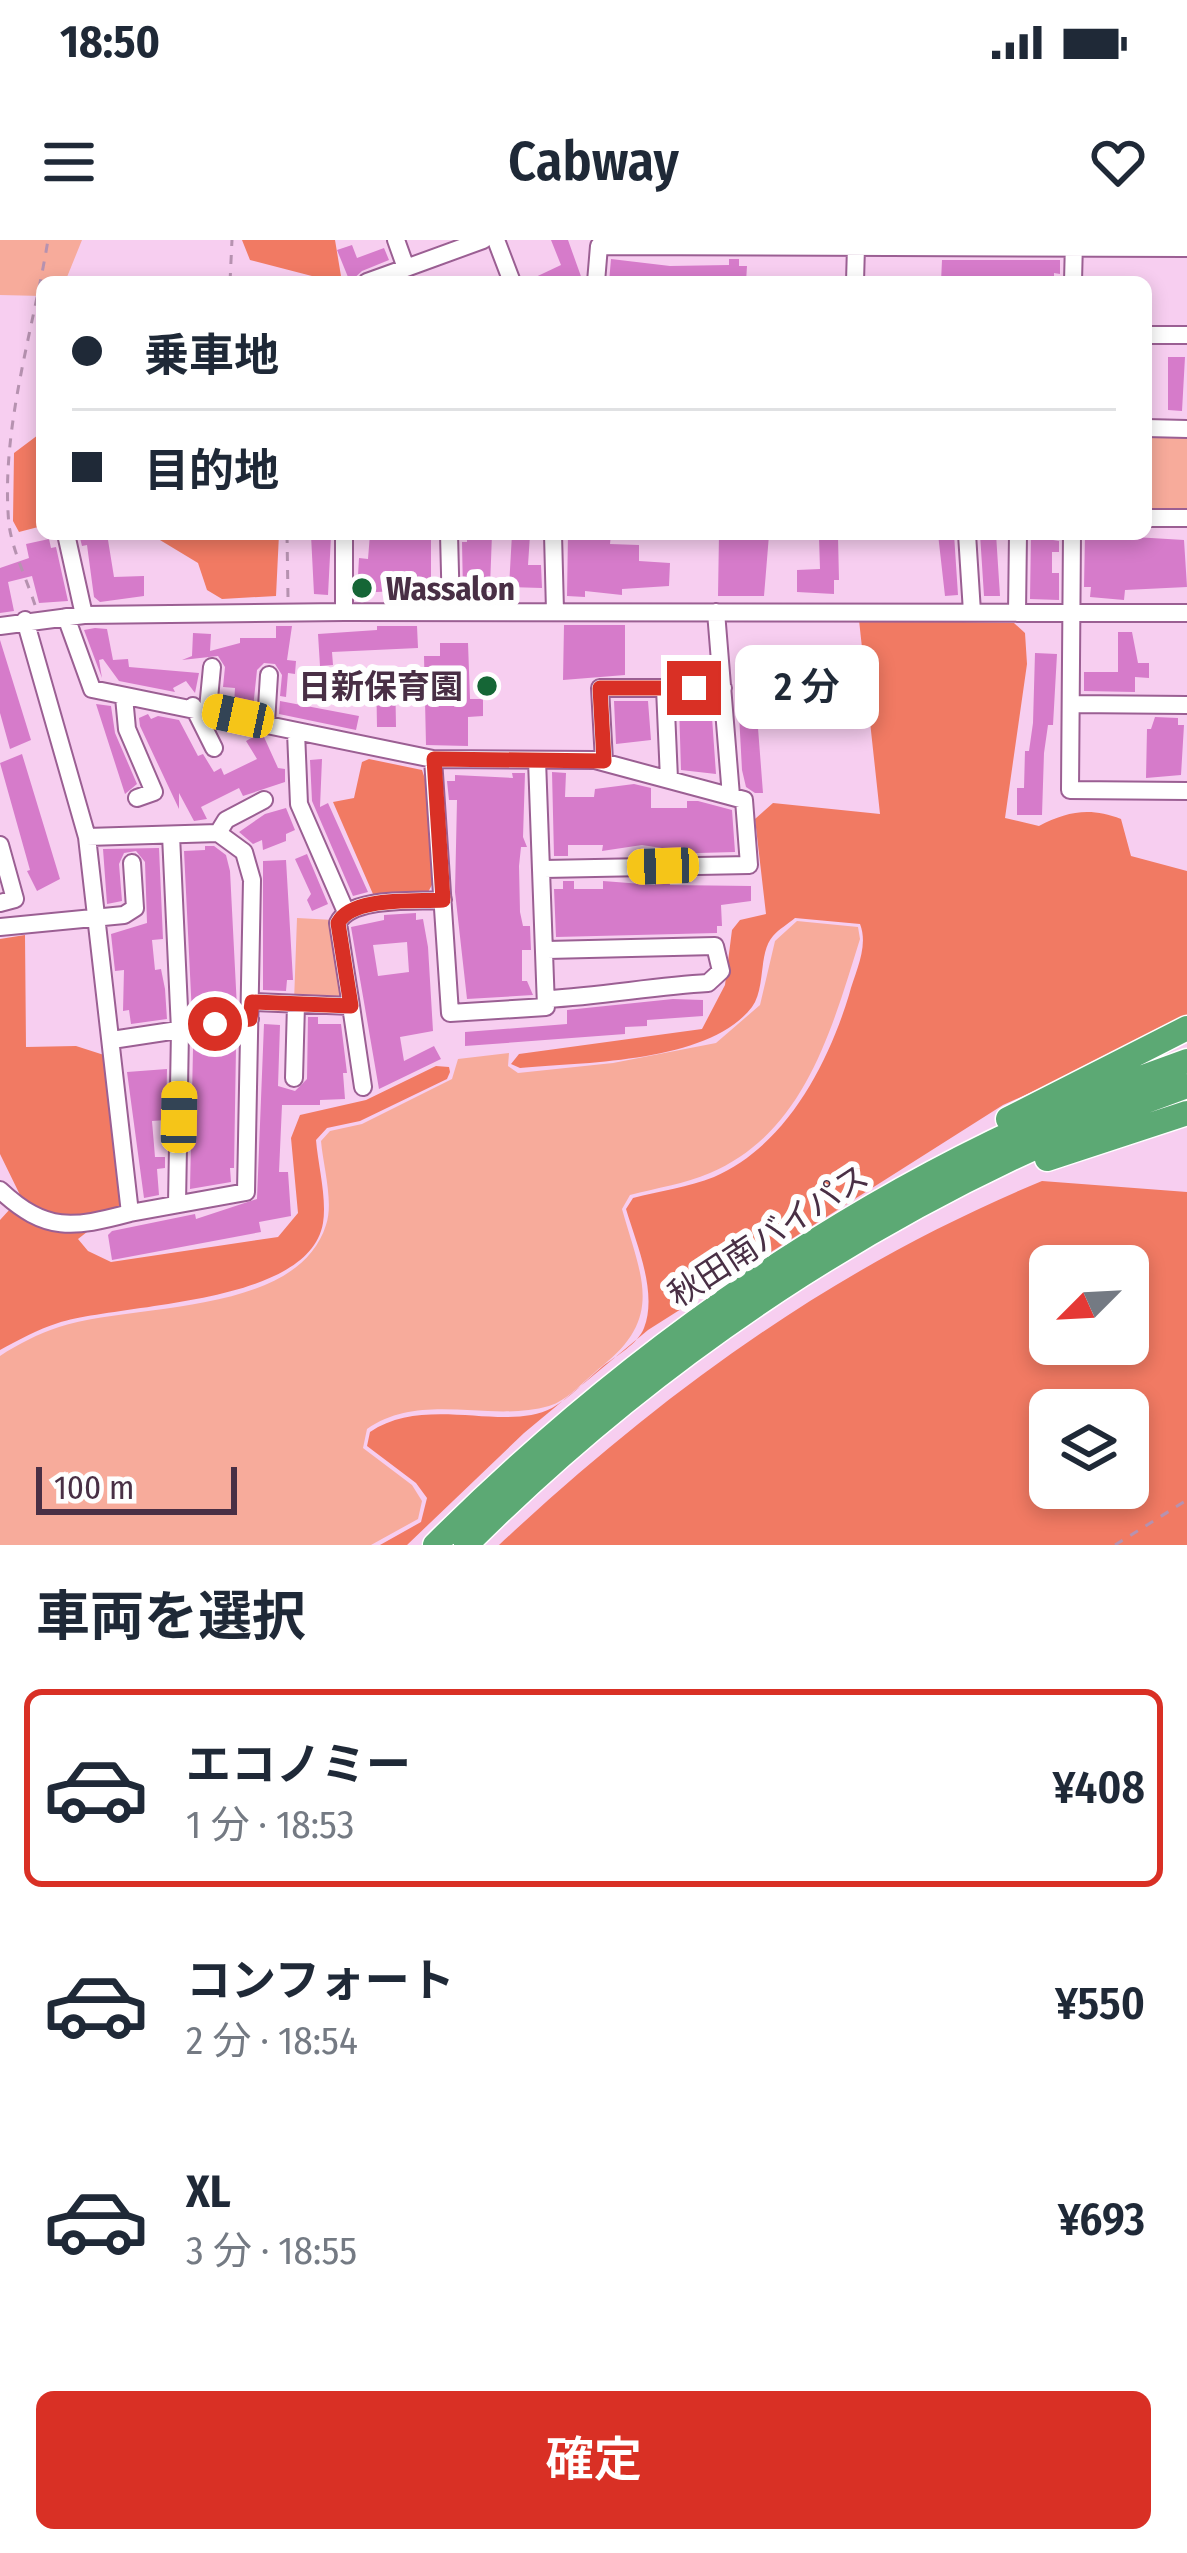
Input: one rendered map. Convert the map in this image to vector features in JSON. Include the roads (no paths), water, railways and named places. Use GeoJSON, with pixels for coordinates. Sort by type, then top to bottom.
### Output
{"type":"FeatureCollection","features":[{"type":"Feature","properties":{"kind":"highway"},"geometry":{"type":"LineString","coordinates":[[1187,1028],[886,1187],[870,1219],[900,1225],[1065,1151],[1187,1113]]}},
{"type":"Feature","properties":{"kind":"highway","name":"秋田南バイパス"},"geometry":{"type":"LineString","coordinates":[[435,1545],[541,1445],[682,1329],[1060,1111],[1187,1061]]}},
{"type":"Feature","properties":{"kind":"highway","name":"秋田南バイパス"},"geometry":{"type":"LineString","coordinates":[[466,1545],[593,1428],[870,1219],[1187,1085]]}},
{"type":"Feature","properties":{"kind":"street"},"geometry":{"type":"LineString","coordinates":[[396,240],[406,268]]}},
{"type":"Feature","properties":{"kind":"street"},"geometry":{"type":"LineString","coordinates":[[384,276],[483,240]]}},
{"type":"Feature","properties":{"kind":"street"},"geometry":{"type":"LineString","coordinates":[[496,240],[510,276]]}},
{"type":"Feature","properties":{"kind":"street"},"geometry":{"type":"LineString","coordinates":[[596,276],[598,243],[1187,248]]}},
{"type":"Feature","properties":{"kind":"street"},"geometry":{"type":"LineString","coordinates":[[1073,276],[1074,244]]}},
{"type":"Feature","properties":{"kind":"street"},"geometry":{"type":"LineString","coordinates":[[855,276],[856,245]]}},
{"type":"Feature","properties":{"kind":"street"},"geometry":{"type":"LineString","coordinates":[[1152,335],[1187,335]]}},
{"type":"Feature","properties":{"kind":"street"},"geometry":{"type":"LineString","coordinates":[[1152,428],[1187,429]]}},
{"type":"Feature","properties":{"kind":"street"},"geometry":{"type":"LineString","coordinates":[[1152,518],[1187,518]]}},
{"type":"Feature","properties":{"kind":"street"},"geometry":{"type":"LineString","coordinates":[[67,540],[87,685],[124,697],[200,708],[434,759],[604,761],[744,800],[749,865],[544,869]]}},
{"type":"Feature","properties":{"kind":"street"},"geometry":{"type":"LineString","coordinates":[[344,540],[344,612]]}},
{"type":"Feature","properties":{"kind":"street"},"geometry":{"type":"LineString","coordinates":[[449,540],[451,612]]}},
{"type":"Feature","properties":{"kind":"street"},"geometry":{"type":"LineString","coordinates":[[554,540],[555,611]]}},
{"type":"Feature","properties":{"kind":"street"},"geometry":{"type":"LineString","coordinates":[[967,540],[972,612]]}},
{"type":"Feature","properties":{"kind":"street"},"geometry":{"type":"LineString","coordinates":[[1017,613],[1018,540]]}},
{"type":"Feature","properties":{"kind":"street"},"geometry":{"type":"LineString","coordinates":[[1072,540],[1070,790],[1187,791]]}},
{"type":"Feature","properties":{"kind":"street"},"geometry":{"type":"LineString","coordinates":[[0,626],[75,616],[344,612],[1187,613]]}},
{"type":"Feature","properties":{"kind":"street"},"geometry":{"type":"LineString","coordinates":[[716,612],[730,796]]}},
{"type":"Feature","properties":{"kind":"street"},"geometry":{"type":"LineString","coordinates":[[32,619],[87,838],[130,1214]]}},
{"type":"Feature","properties":{"kind":"street"},"geometry":{"type":"LineString","coordinates":[[212,667],[200,708],[214,748]]}},
{"type":"Feature","properties":{"kind":"street"},"geometry":{"type":"LineString","coordinates":[[266,723],[269,675]]}},
{"type":"Feature","properties":{"kind":"street"},"geometry":{"type":"LineString","coordinates":[[665,688],[669,779]]}},
{"type":"Feature","properties":{"kind":"street"},"geometry":{"type":"LineString","coordinates":[[604,761],[597,690],[723,688]]}},
{"type":"Feature","properties":{"kind":"street"},"geometry":{"type":"LineString","coordinates":[[124,697],[127,729],[154,792],[137,798]]}},
{"type":"Feature","properties":{"kind":"street"},"geometry":{"type":"LineString","coordinates":[[1072,704],[1187,705]]}},
{"type":"Feature","properties":{"kind":"street"},"geometry":{"type":"LineString","coordinates":[[296,732],[299,804],[346,912]]}},
{"type":"Feature","properties":{"kind":"street"},"geometry":{"type":"LineString","coordinates":[[434,759],[450,1013],[546,1007],[537,760]]}},
{"type":"Feature","properties":{"kind":"street"},"geometry":{"type":"LineString","coordinates":[[218,833],[226,820],[264,800]]}},
{"type":"Feature","properties":{"kind":"street"},"geometry":{"type":"LineString","coordinates":[[0,1190],[25,1214],[72,1228],[246,1192],[249,1186],[252,880],[244,852],[218,833],[87,838]]}},
{"type":"Feature","properties":{"kind":"street"},"geometry":{"type":"LineString","coordinates":[[171,835],[181,1030],[177,1204]]}},
{"type":"Feature","properties":{"kind":"street"},"geometry":{"type":"LineString","coordinates":[[0,845],[15,899],[0,903]]}},
{"type":"Feature","properties":{"kind":"street"},"geometry":{"type":"LineString","coordinates":[[0,927],[124,914],[135,908],[132,863]]}},
{"type":"Feature","properties":{"kind":"street"},"geometry":{"type":"LineString","coordinates":[[363,1088],[338,923],[346,912],[443,900]]}},
{"type":"Feature","properties":{"kind":"street"},"geometry":{"type":"LineString","coordinates":[[547,950],[715,946],[721,971],[708,982],[651,986],[631,994],[548,999]]}},
{"type":"Feature","properties":{"kind":"street"},"geometry":{"type":"LineString","coordinates":[[112,1040],[296,1004],[351,1006]]}},
{"type":"Feature","properties":{"kind":"street"},"geometry":{"type":"LineString","coordinates":[[294,1078],[296,1004]]}},
{"type":"Feature","properties":{"kind":"place","name":"Wassalon"},"geometry":{"type":"Point","coordinates":[362,588]}},
{"type":"Feature","properties":{"kind":"place","name":"日新保育園"},"geometry":{"type":"Point","coordinates":[487,686]}}]}
